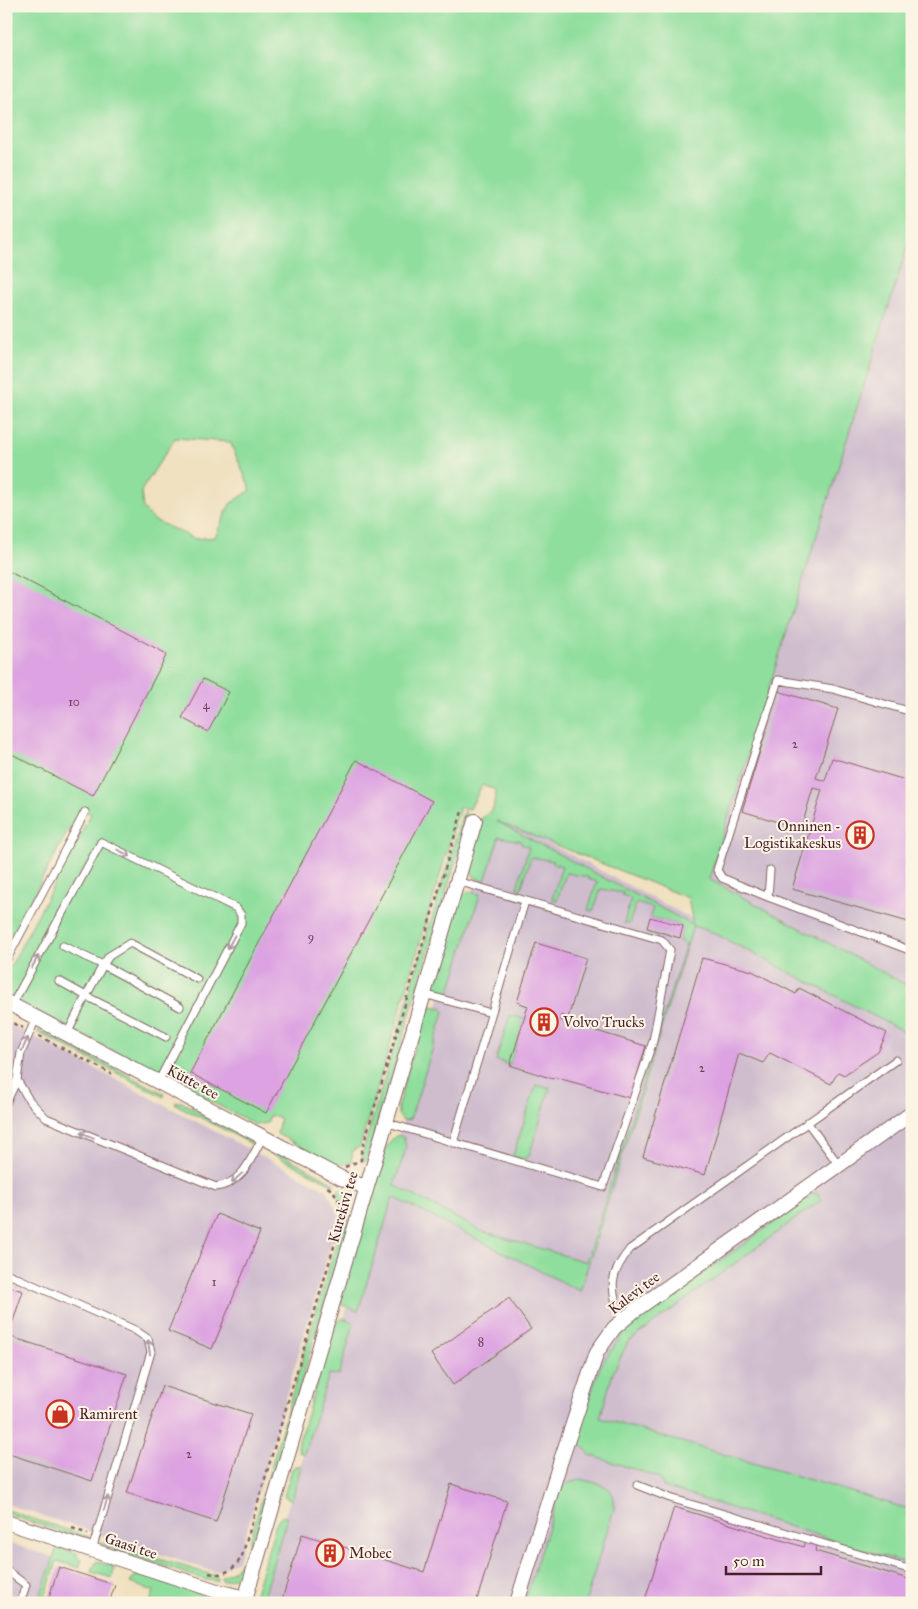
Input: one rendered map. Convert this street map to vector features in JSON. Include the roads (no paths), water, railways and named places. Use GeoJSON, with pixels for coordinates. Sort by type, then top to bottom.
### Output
{"type":"FeatureCollection","features":[{"type":"Feature","properties":{"kind":"street","name":"Kurekivi tee"},"geometry":{"type":"LineString","coordinates":[[245,1600],[365,1187],[475,820]]}},
{"type":"Feature","properties":{"kind":"street","name":"Kütte tee"},"geometry":{"type":"LineString","coordinates":[[9,1004],[341,1178],[365,1187]]}},
{"type":"Feature","properties":{"kind":"street","name":"Kalevi tee"},"geometry":{"type":"LineString","coordinates":[[517,1603],[597,1352],[614,1328],[838,1165],[912,1114]]}},
{"type":"Feature","properties":{"kind":"street","name":"Gaasi tee"},"geometry":{"type":"LineString","coordinates":[[6,1522],[245,1600]]}},
{"type":"Feature","properties":{"kind":"lane"},"geometry":{"type":"LineString","coordinates":[[912,712],[832,689],[778,680],[717,870],[722,878],[912,951]]}},
{"type":"Feature","properties":{"kind":"lane"},"geometry":{"type":"LineString","coordinates":[[6,961],[85,812]]}},
{"type":"Feature","properties":{"kind":"lane"},"geometry":{"type":"LineString","coordinates":[[9,1004],[101,842],[236,908],[241,915],[241,923],[158,1082]]}},
{"type":"Feature","properties":{"kind":"lane"},"geometry":{"type":"LineString","coordinates":[[768,897],[770,870]]}},
{"type":"Feature","properties":{"kind":"lane"},"geometry":{"type":"LineString","coordinates":[[385,1122],[603,1187],[653,1040],[670,950],[662,940],[457,881]]}},
{"type":"Feature","properties":{"kind":"lane"},"geometry":{"type":"LineString","coordinates":[[453,1143],[525,901]]}},
{"type":"Feature","properties":{"kind":"lane"},"geometry":{"type":"LineString","coordinates":[[66,1034],[109,956],[130,943],[197,979]]}},
{"type":"Feature","properties":{"kind":"lane"},"geometry":{"type":"LineString","coordinates":[[63,946],[103,965],[180,1007]]}},
{"type":"Feature","properties":{"kind":"lane"},"geometry":{"type":"LineString","coordinates":[[59,981],[166,1037]]}},
{"type":"Feature","properties":{"kind":"lane"},"geometry":{"type":"LineString","coordinates":[[423,994],[491,1013]]}},
{"type":"Feature","properties":{"kind":"lane"},"geometry":{"type":"LineString","coordinates":[[6,1102],[18,1080],[21,1053],[36,1018]]}},
{"type":"Feature","properties":{"kind":"lane"},"geometry":{"type":"LineString","coordinates":[[622,1322],[614,1299],[613,1281],[617,1265],[630,1249],[896,1060]]}},
{"type":"Feature","properties":{"kind":"lane"},"geometry":{"type":"LineString","coordinates":[[18,1080],[29,1100],[46,1118],[216,1187],[229,1185],[243,1173],[262,1137]]}},
{"type":"Feature","properties":{"kind":"lane"},"geometry":{"type":"LineString","coordinates":[[807,1122],[838,1165]]}},
{"type":"Feature","properties":{"kind":"lane"},"geometry":{"type":"LineString","coordinates":[[6,1273],[136,1330],[148,1339],[151,1352],[92,1550]]}},
{"type":"Feature","properties":{"kind":"lane"},"geometry":{"type":"LineString","coordinates":[[637,1485],[670,1498],[912,1570]]}},
{"type":"Feature","properties":{"kind":"lane"},"geometry":{"type":"LineString","coordinates":[[6,1570],[26,1585],[20,1603]]}},
{"type":"Feature","properties":{"kind":"place","name":"Onninen - Logistikakeskus"},"geometry":{"type":"Point","coordinates":[860,835]}},
{"type":"Feature","properties":{"kind":"place","name":"Volvo Trucks"},"geometry":{"type":"Point","coordinates":[544,1022]}},
{"type":"Feature","properties":{"kind":"place","name":"Ramirent"},"geometry":{"type":"Point","coordinates":[60,1414]}},
{"type":"Feature","properties":{"kind":"place","name":"Mobec"},"geometry":{"type":"Point","coordinates":[330,1553]}}]}
